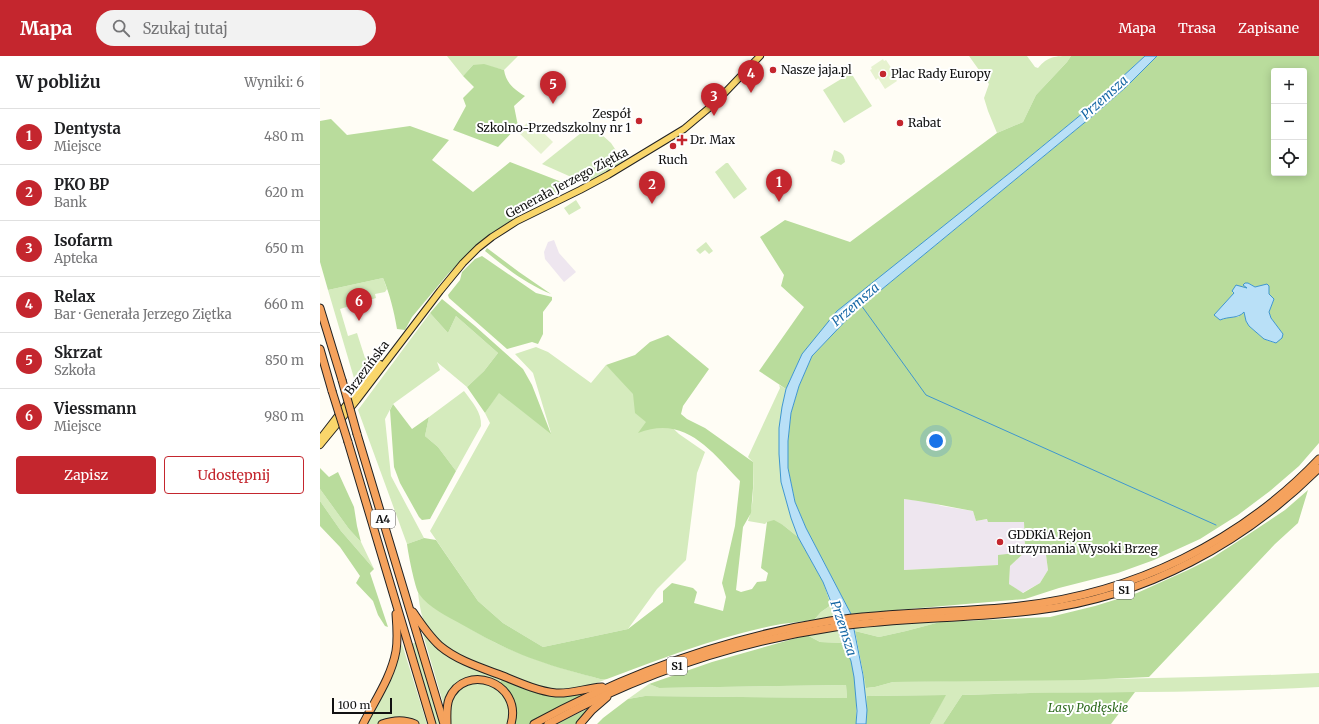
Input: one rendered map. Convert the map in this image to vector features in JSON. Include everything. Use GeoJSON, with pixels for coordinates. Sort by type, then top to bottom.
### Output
{"type":"FeatureCollection","features":[{"type":"Feature","properties":{"kind":"highway","name":"A4"},"geometry":{"type":"LineString","coordinates":[[320,308],[446,724]]}},
{"type":"Feature","properties":{"kind":"highway","name":"A4"},"geometry":{"type":"LineString","coordinates":[[320,349],[432,724]]}},
{"type":"Feature","properties":{"kind":"highway","name":"S1"},"geometry":{"type":"LineString","coordinates":[[534,724],[610,689],[708,656],[820,626],[893,617],[990,609],[1047,602],[1096,592],[1137,579],[1187,557],[1239,527],[1284,492],[1319,459]]}},
{"type":"Feature","properties":{"kind":"highway","name":"S1"},"geometry":{"type":"LineString","coordinates":[[893,617],[996,614],[1040,610],[1089,601],[1141,584],[1189,563],[1232,539],[1273,510],[1299,488],[1319,468]]}},
{"type":"Feature","properties":{"kind":"highway"},"geometry":{"type":"LineString","coordinates":[[363,724],[387,679],[394,660],[397,636],[396,604]]}},
{"type":"Feature","properties":{"kind":"highway"},"geometry":{"type":"LineString","coordinates":[[409,605],[426,631],[440,646],[476,666],[523,684],[554,692],[610,689]]}},
{"type":"Feature","properties":{"kind":"highway"},"geometry":{"type":"LineString","coordinates":[[446,724],[448,705],[454,692],[465,683],[480,680],[496,684],[505,692],[512,705],[513,715],[511,724]]}},
{"type":"Feature","properties":{"kind":"highway"},"geometry":{"type":"LineString","coordinates":[[580,724],[610,689]]}},
{"type":"Feature","properties":{"kind":"highway","name":"S1"},"geometry":{"type":"LineString","coordinates":[[548,724],[610,689]]}},
{"type":"Feature","properties":{"kind":"highway"},"geometry":{"type":"LineString","coordinates":[[382,724],[394,720],[406,721],[415,724]]}},
{"type":"Feature","properties":{"kind":"main road","name":"Generała Jerzego Ziętka"},"geometry":{"type":"LineString","coordinates":[[399,344],[463,263],[484,243],[517,221],[608,175],[684,128],[715,103],[760,56]]}},
{"type":"Feature","properties":{"kind":"main road","name":"Brzezińska"},"geometry":{"type":"LineString","coordinates":[[320,439],[367,378],[399,344]]}},
{"type":"Feature","properties":{"kind":"main road","name":"Brzezińska"},"geometry":{"type":"LineString","coordinates":[[320,445],[357,400],[399,344]]}},
{"type":"Feature","properties":{"kind":"shaded area"},"geometry":{"type":"Polygon","coordinates":[[[554,240],[559,253],[576,272],[564,282],[545,259],[544,252],[548,242],[554,240]]]}},
{"type":"Feature","properties":{"kind":"shaded area"},"geometry":{"type":"Polygon","coordinates":[[[904,499],[929,502],[942,506],[973,511],[976,521],[988,519],[988,522],[1024,522],[1025,546],[1038,547],[1046,555],[1048,570],[1040,583],[1022,593],[1009,584],[1010,566],[1024,553],[999,565],[904,570],[904,499]]]}},
{"type":"Feature","properties":{"kind":"green space"},"geometry":{"type":"Polygon","coordinates":[[[447,56],[518,56],[504,70],[484,65],[473,65],[463,76],[447,56]]]}},
{"type":"Feature","properties":{"kind":"green space"},"geometry":{"type":"Polygon","coordinates":[[[969,56],[1027,56],[1035,67],[1038,68],[1049,59],[1060,56],[1071,56],[1036,95],[1023,122],[997,133],[984,98],[989,84],[969,56]]]}},
{"type":"Feature","properties":{"kind":"green space"},"geometry":{"type":"Polygon","coordinates":[[[1071,56],[1145,56],[1083,113],[886,273],[802,354],[786,389],[759,371],[804,307],[781,286],[784,275],[760,237],[785,220],[850,242],[997,133],[1023,122],[1036,95],[1071,56]]]}},
{"type":"Feature","properties":{"kind":"green space"},"geometry":{"type":"Polygon","coordinates":[[[1157,56],[1319,56],[1319,443],[1299,466],[1270,491],[1238,515],[1200,539],[1154,560],[1118,573],[1059,588],[1025,599],[851,614],[806,528],[795,502],[788,468],[788,441],[791,413],[799,386],[812,356],[853,313],[1126,87],[1157,56]],[[1248,283],[1248,289],[1242,287],[1232,292],[1234,293],[1215,315],[1220,320],[1227,317],[1238,317],[1244,311],[1246,321],[1249,326],[1264,339],[1275,343],[1283,334],[1271,318],[1269,312],[1274,299],[1269,294],[1269,286],[1255,287],[1248,283]],[[904,499],[904,570],[998,565],[998,555],[1025,552],[1010,566],[1009,584],[1023,593],[1040,583],[1048,570],[1046,555],[1038,547],[1025,546],[1024,522],[988,522],[987,519],[976,521],[973,511],[904,499]]]}},
{"type":"Feature","properties":{"kind":"green space","name":"Plac Rady Europy"},"geometry":{"type":"Polygon","coordinates":[[[883,59],[884,61],[886,60],[892,69],[890,71],[897,81],[885,89],[878,78],[876,80],[870,70],[872,69],[871,67],[883,59]]]}},
{"type":"Feature","properties":{"kind":"green space"},"geometry":{"type":"Polygon","coordinates":[[[484,64],[504,70],[505,75],[511,85],[525,96],[514,106],[518,126],[498,147],[453,130],[466,106],[463,98],[474,87],[463,76],[473,65],[484,64]]]}},
{"type":"Feature","properties":{"kind":"green space"},"geometry":{"type":"Polygon","coordinates":[[[851,73],[872,106],[844,123],[823,90],[851,73]]]}},
{"type":"Feature","properties":{"kind":"green space"},"geometry":{"type":"Polygon","coordinates":[[[331,119],[347,135],[410,126],[449,140],[432,160],[473,192],[510,162],[572,186],[517,216],[480,242],[448,274],[412,317],[405,330],[397,329],[392,303],[383,278],[328,290],[320,262],[320,121],[331,119]]]}},
{"type":"Feature","properties":{"kind":"green space"},"geometry":{"type":"Polygon","coordinates":[[[530,120],[553,142],[541,154],[518,132],[530,120]]]}},
{"type":"Feature","properties":{"kind":"green space"},"geometry":{"type":"Polygon","coordinates":[[[591,125],[611,143],[623,161],[587,184],[542,164],[591,125]]]}},
{"type":"Feature","properties":{"kind":"green space"},"geometry":{"type":"Polygon","coordinates":[[[834,150],[841,153],[844,157],[845,162],[841,165],[831,161],[834,150]]]}},
{"type":"Feature","properties":{"kind":"green space"},"geometry":{"type":"Polygon","coordinates":[[[728,163],[747,189],[734,199],[715,172],[728,163]]]}},
{"type":"Feature","properties":{"kind":"green space"},"geometry":{"type":"Polygon","coordinates":[[[576,200],[581,208],[569,215],[564,208],[576,200]]]}},
{"type":"Feature","properties":{"kind":"green space"},"geometry":{"type":"Polygon","coordinates":[[[706,242],[713,251],[709,254],[705,250],[700,254],[696,250],[706,242]]]}},
{"type":"Feature","properties":{"kind":"green space"},"geometry":{"type":"Polygon","coordinates":[[[487,248],[551,294],[533,285],[509,269],[485,251],[487,248]]]}},
{"type":"Feature","properties":{"kind":"green space"},"geometry":{"type":"Polygon","coordinates":[[[482,256],[536,293],[552,297],[552,300],[543,312],[543,334],[538,344],[532,342],[507,349],[449,298],[448,295],[460,280],[462,272],[475,259],[482,256]]]}},
{"type":"Feature","properties":{"kind":"green space"},"geometry":{"type":"Polygon","coordinates":[[[383,278],[387,289],[385,292],[375,294],[376,298],[340,309],[348,336],[357,333],[365,358],[370,356],[374,363],[356,385],[328,290],[383,278]]]}},
{"type":"Feature","properties":{"kind":"green space"},"geometry":{"type":"Polygon","coordinates":[[[442,299],[523,369],[532,385],[551,434],[499,393],[485,413],[467,387],[484,371],[498,353],[456,316],[448,333],[430,313],[442,299]]]}},
{"type":"Feature","properties":{"kind":"green space"},"geometry":{"type":"Polygon","coordinates":[[[430,313],[448,333],[456,316],[498,353],[484,371],[467,387],[437,362],[440,370],[393,404],[385,419],[391,476],[424,538],[407,544],[358,410],[430,313]]]}},
{"type":"Feature","properties":{"kind":"green space"},"geometry":{"type":"Polygon","coordinates":[[[668,335],[709,369],[683,406],[681,414],[687,419],[705,428],[753,462],[751,513],[743,527],[736,590],[741,592],[752,589],[757,582],[766,581],[768,573],[761,568],[767,522],[774,520],[798,537],[823,582],[831,605],[821,612],[814,620],[776,625],[750,631],[688,650],[607,679],[600,679],[552,666],[517,653],[433,608],[423,599],[417,590],[407,544],[424,538],[436,540],[478,601],[503,623],[543,647],[628,629],[663,602],[663,591],[672,583],[693,588],[697,592],[694,603],[723,611],[726,597],[722,583],[735,526],[740,481],[707,447],[683,432],[670,429],[655,429],[638,433],[646,422],[635,413],[633,394],[606,365],[635,355],[650,342],[668,335]]]}},
{"type":"Feature","properties":{"kind":"green space"},"geometry":{"type":"Polygon","coordinates":[[[536,347],[548,352],[591,383],[606,365],[679,434],[705,452],[697,473],[686,560],[657,589],[628,629],[543,647],[503,623],[478,601],[430,531],[490,423],[485,413],[499,392],[551,433],[533,373],[515,354],[536,347]]]}},
{"type":"Feature","properties":{"kind":"green space"},"geometry":{"type":"Polygon","coordinates":[[[779,385],[786,389],[782,407],[781,482],[798,537],[783,525],[748,521],[753,499],[753,462],[748,457],[780,388],[779,385]]]}},
{"type":"Feature","properties":{"kind":"green space"},"geometry":{"type":"Polygon","coordinates":[[[464,391],[480,416],[481,426],[456,471],[438,447],[425,436],[429,417],[464,391]]]}},
{"type":"Feature","properties":{"kind":"green space"},"geometry":{"type":"Polygon","coordinates":[[[393,404],[412,429],[429,417],[425,436],[438,447],[456,471],[430,519],[422,520],[419,517],[400,483],[394,467],[390,410],[393,404]]]}},
{"type":"Feature","properties":{"kind":"green space"},"geometry":{"type":"Polygon","coordinates":[[[320,468],[329,477],[338,472],[354,507],[361,542],[349,529],[320,489],[320,468]]]}},
{"type":"Feature","properties":{"kind":"green space"},"geometry":{"type":"Polygon","coordinates":[[[320,489],[349,529],[361,542],[374,569],[341,531],[320,501],[320,489]]]}},
{"type":"Feature","properties":{"kind":"green space"},"geometry":{"type":"Polygon","coordinates":[[[1308,490],[1298,523],[1275,544],[1149,677],[1084,680],[893,682],[866,688],[855,631],[879,637],[940,622],[1050,617],[1095,606],[1137,593],[1212,558],[1285,510],[1308,490]]]}},
{"type":"Feature","properties":{"kind":"green space"},"geometry":{"type":"Polygon","coordinates":[[[320,501],[341,531],[374,569],[370,573],[388,627],[385,626],[378,615],[373,601],[356,583],[360,576],[340,547],[320,526],[320,501]]]}},
{"type":"Feature","properties":{"kind":"green space"},"geometry":{"type":"Polygon","coordinates":[[[418,593],[462,624],[506,648],[533,659],[562,668],[600,679],[607,679],[578,689],[560,690],[533,684],[499,673],[453,651],[441,643],[427,627],[420,608],[418,593]]]}},
{"type":"Feature","properties":{"kind":"green space"},"geometry":{"type":"Polygon","coordinates":[[[831,605],[834,617],[814,620],[821,612],[831,605]]]}},
{"type":"Feature","properties":{"kind":"green space"},"geometry":{"type":"Polygon","coordinates":[[[940,622],[879,637],[855,631],[854,627],[890,624],[940,622]]]}},
{"type":"Feature","properties":{"kind":"green space"},"geometry":{"type":"Polygon","coordinates":[[[838,630],[843,643],[820,642],[807,635],[838,630]]]}},
{"type":"Feature","properties":{"kind":"green space"},"geometry":{"type":"Polygon","coordinates":[[[422,631],[437,646],[503,678],[499,684],[466,680],[444,706],[422,631]]]}},
{"type":"Feature","properties":{"kind":"green space"},"geometry":{"type":"Polygon","coordinates":[[[807,635],[820,642],[843,643],[850,656],[853,668],[856,701],[856,724],[597,724],[628,699],[645,696],[847,698],[846,685],[659,688],[649,684],[712,662],[807,635]]]}},
{"type":"Feature","properties":{"kind":"green space"},"geometry":{"type":"Polygon","coordinates":[[[417,642],[441,724],[435,724],[411,644],[417,642]]]}},
{"type":"Feature","properties":{"kind":"green space"},"geometry":{"type":"Polygon","coordinates":[[[402,644],[427,724],[384,721],[378,724],[365,724],[402,644]]]}},
{"type":"Feature","properties":{"kind":"green space"},"geometry":{"type":"Polygon","coordinates":[[[1319,673],[1319,687],[1230,691],[962,695],[943,724],[930,724],[945,695],[867,696],[867,710],[863,675],[867,688],[893,682],[1159,678],[1319,673]]]}},
{"type":"Feature","properties":{"kind":"green space"},"geometry":{"type":"Polygon","coordinates":[[[503,678],[551,694],[597,690],[531,724],[513,724],[515,718],[499,684],[503,678]]]}},
{"type":"Feature","properties":{"kind":"green space"},"geometry":{"type":"Polygon","coordinates":[[[467,682],[492,683],[509,701],[510,724],[450,724],[448,715],[453,694],[467,682]]]}},
{"type":"Feature","properties":{"kind":"green space"},"geometry":{"type":"Polygon","coordinates":[[[649,684],[659,688],[846,685],[847,698],[645,696],[628,699],[649,684]]]}},
{"type":"Feature","properties":{"kind":"green space","name":"Lasy Podłęskie"},"geometry":{"type":"Polygon","coordinates":[[[1135,692],[1111,724],[943,724],[962,695],[1135,692]]]}},
{"type":"Feature","properties":{"kind":"green space"},"geometry":{"type":"Polygon","coordinates":[[[946,695],[930,724],[866,724],[867,696],[946,695]]]}},
{"type":"Feature","properties":{"kind":"green space"},"geometry":{"type":"Polygon","coordinates":[[[595,705],[578,724],[557,724],[595,705]]]}},
{"type":"Feature","properties":{"kind":"water","name":"Przemsza"},"geometry":{"type":"Polygon","coordinates":[[[1145,56],[1157,56],[1126,87],[1095,114],[853,313],[812,356],[799,386],[791,413],[788,441],[788,468],[795,502],[806,528],[851,614],[863,675],[867,710],[866,724],[856,724],[857,711],[851,661],[838,630],[831,602],[823,582],[798,537],[781,482],[779,428],[786,389],[802,354],[837,311],[1083,113],[1145,56]]]}},
{"type":"Feature","properties":{"kind":"water"},"geometry":{"type":"Polygon","coordinates":[[[1245,283],[1255,287],[1267,284],[1269,286],[1269,294],[1274,299],[1269,312],[1271,318],[1283,334],[1282,338],[1276,343],[1264,339],[1249,326],[1244,312],[1236,317],[1220,320],[1214,315],[1234,293],[1232,291],[1236,285],[1247,288],[1243,285],[1245,283]]]}},
{"type":"Feature","properties":{"kind":"waterway","name":"Przemsza"},"geometry":{"type":"LineString","coordinates":[[861,305],[926,395],[1216,525]]}},
{"type":"Feature","properties":{"kind":"place","name":"Nasze jaja.pl"},"geometry":{"type":"Point","coordinates":[773,70]}},
{"type":"Feature","properties":{"kind":"place","name":"Plac Rady Europy"},"geometry":{"type":"Point","coordinates":[883,74]}},
{"type":"Feature","properties":{"kind":"place","name":"Relax"},"geometry":{"type":"Point","coordinates":[751,93]}},
{"type":"Feature","properties":{"kind":"place","name":"Skrzat"},"geometry":{"type":"Point","coordinates":[553,104]}},
{"type":"Feature","properties":{"kind":"place","name":"Isofarm"},"geometry":{"type":"Point","coordinates":[714,116]}},
{"type":"Feature","properties":{"kind":"place","name":"Zespół Szkolno-Przedszkolny nr 1"},"geometry":{"type":"Point","coordinates":[639,121]}},
{"type":"Feature","properties":{"kind":"place","name":"Rabat"},"geometry":{"type":"Point","coordinates":[900,123]}},
{"type":"Feature","properties":{"kind":"place","name":"Dr. Max"},"geometry":{"type":"Point","coordinates":[682,140]}},
{"type":"Feature","properties":{"kind":"place","name":"Ruch"},"geometry":{"type":"Point","coordinates":[673,146]}},
{"type":"Feature","properties":{"kind":"place","name":"Dentysta"},"geometry":{"type":"Point","coordinates":[779,202]}},
{"type":"Feature","properties":{"kind":"place","name":"PKO BP"},"geometry":{"type":"Point","coordinates":[652,204]}},
{"type":"Feature","properties":{"kind":"place","name":"Viessmann"},"geometry":{"type":"Point","coordinates":[359,321]}},
{"type":"Feature","properties":{"kind":"place","name":"GDDKiA Rejon utrzymania Wysoki Brzeg"},"geometry":{"type":"Point","coordinates":[1000,542]}}]}
